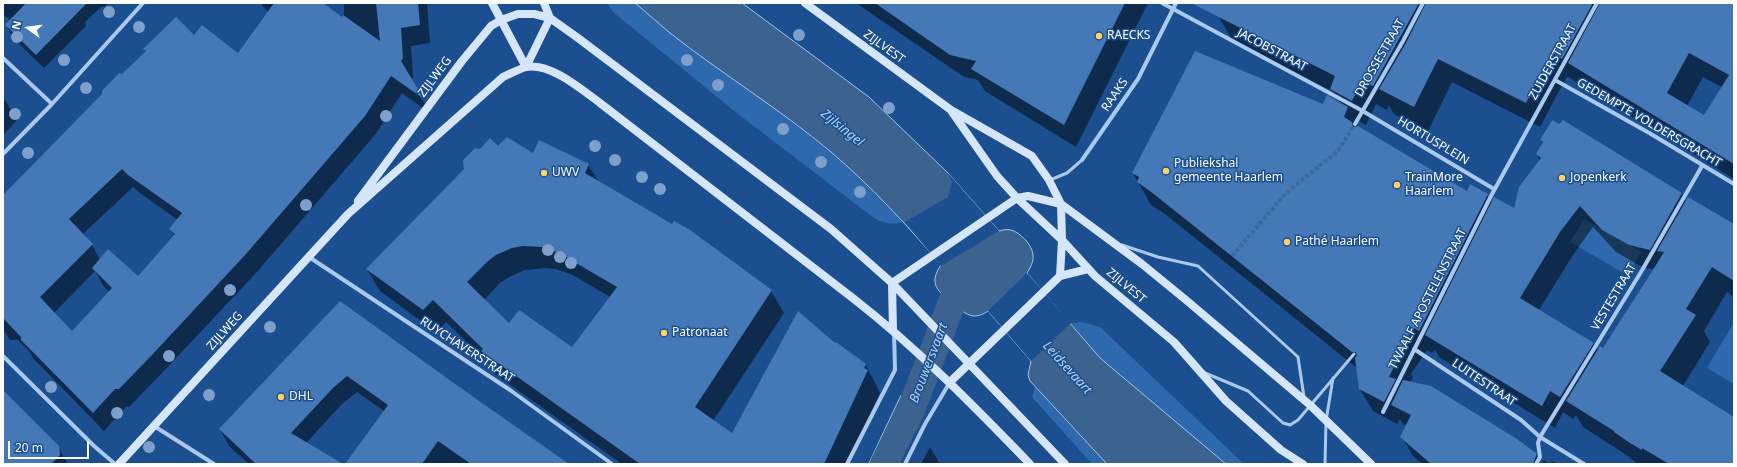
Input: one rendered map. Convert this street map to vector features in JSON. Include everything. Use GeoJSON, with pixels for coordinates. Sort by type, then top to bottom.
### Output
{"type":"FeatureCollection","features":[{"type":"Feature","properties":{"kind":"main road"},"geometry":{"type":"LineString","coordinates":[[492,3],[526,67]]}},
{"type":"Feature","properties":{"kind":"main road"},"geometry":{"type":"LineString","coordinates":[[544,3],[550,18],[831,229],[892,283],[1065,464]]}},
{"type":"Feature","properties":{"kind":"main road","name":"ZIJLVEST"},"geometry":{"type":"LineString","coordinates":[[805,3],[951,110],[1032,156],[1049,180],[1061,204],[1142,264],[1307,403],[1371,464]]}},
{"type":"Feature","properties":{"kind":"main road","name":"ZIJLWEG"},"geometry":{"type":"LineString","coordinates":[[348,214],[491,26],[501,20],[518,14],[534,14],[550,18]]}},
{"type":"Feature","properties":{"kind":"main road"},"geometry":{"type":"LineString","coordinates":[[526,67],[550,18]]}},
{"type":"Feature","properties":{"kind":"main road"},"geometry":{"type":"LineString","coordinates":[[526,67],[544,69],[563,77],[600,103],[894,330],[950,382],[1030,464]]}},
{"type":"Feature","properties":{"kind":"main road","name":"ZIJLWEG"},"geometry":{"type":"LineString","coordinates":[[119,464],[348,214],[503,77],[526,67]]}},
{"type":"Feature","properties":{"kind":"main road","name":"ZIJLVEST"},"geometry":{"type":"LineString","coordinates":[[951,110],[997,176],[1017,198],[1062,240],[1088,269],[1174,342],[1226,401],[1281,450],[1302,464]]}},
{"type":"Feature","properties":{"kind":"main road"},"geometry":{"type":"LineString","coordinates":[[892,283],[1017,198],[1028,196],[1061,204],[1062,240],[1060,276]]}},
{"type":"Feature","properties":{"kind":"main road"},"geometry":{"type":"LineString","coordinates":[[950,382],[1060,276],[1088,269]]}},
{"type":"Feature","properties":{"kind":"main road"},"geometry":{"type":"LineString","coordinates":[[892,283],[894,330]]}},
{"type":"Feature","properties":{"kind":"street"},"geometry":{"type":"LineString","coordinates":[[3,154],[52,104],[143,3]]}},
{"type":"Feature","properties":{"kind":"street","name":"JACOBSTRAAT"},"geometry":{"type":"LineString","coordinates":[[1162,3],[1361,110]]}},
{"type":"Feature","properties":{"kind":"street","name":"RAAKS"},"geometry":{"type":"LineString","coordinates":[[1082,160],[1138,79],[1176,3]]}},
{"type":"Feature","properties":{"kind":"street","name":"DROSSESTRAAT"},"geometry":{"type":"LineString","coordinates":[[1355,124],[1361,110],[1403,41],[1423,3]]}},
{"type":"Feature","properties":{"kind":"street","name":"ZUIDERSTRAAT"},"geometry":{"type":"LineString","coordinates":[[1494,189],[1597,3]]}},
{"type":"Feature","properties":{"kind":"street"},"geometry":{"type":"LineString","coordinates":[[3,58],[52,104]]}},
{"type":"Feature","properties":{"kind":"street","name":"GEDEMPTE VOLDERSGRACHT"},"geometry":{"type":"LineString","coordinates":[[1555,80],[1734,184]]}},
{"type":"Feature","properties":{"kind":"street","name":"HORTUSPLEIN"},"geometry":{"type":"LineString","coordinates":[[1361,110],[1494,189]]}},
{"type":"Feature","properties":{"kind":"street","name":"VESTESTRAAT"},"geometry":{"type":"LineString","coordinates":[[1540,437],[1641,272],[1702,166]]}},
{"type":"Feature","properties":{"kind":"street","name":"TWAALF APOSTELENSTRAAT"},"geometry":{"type":"LineString","coordinates":[[1383,412],[1494,189]]}},
{"type":"Feature","properties":{"kind":"street","name":"RUYCHAVERSTRAAT"},"geometry":{"type":"LineString","coordinates":[[308,257],[510,390],[612,464]]}},
{"type":"Feature","properties":{"kind":"street"},"geometry":{"type":"LineString","coordinates":[[847,464],[896,370],[894,330]]}},
{"type":"Feature","properties":{"kind":"street","name":"LUITESTRAAT"},"geometry":{"type":"LineString","coordinates":[[1414,349],[1522,420],[1540,437],[1584,464]]}},
{"type":"Feature","properties":{"kind":"street"},"geometry":{"type":"LineString","coordinates":[[3,356],[94,446],[115,464]]}},
{"type":"Feature","properties":{"kind":"street"},"geometry":{"type":"LineString","coordinates":[[905,464],[925,424],[950,382]]}},
{"type":"Feature","properties":{"kind":"street"},"geometry":{"type":"LineString","coordinates":[[154,426],[214,464]]}},
{"type":"Feature","properties":{"kind":"street"},"geometry":{"type":"LineString","coordinates":[[1536,464],[1540,457],[1538,443],[1540,437]]}},
{"type":"Feature","properties":{"kind":"lane","name":"RAAKS"},"geometry":{"type":"LineString","coordinates":[[1049,180],[1067,173],[1082,160]]}},
{"type":"Feature","properties":{"kind":"lane"},"geometry":{"type":"LineString","coordinates":[[1111,241],[1158,257],[1198,266],[1298,357],[1307,403]]}},
{"type":"Feature","properties":{"kind":"lane"},"geometry":{"type":"LineString","coordinates":[[1200,371],[1248,391],[1283,423],[1290,425],[1298,420],[1307,403],[1333,378],[1354,354]]}},
{"type":"Feature","properties":{"kind":"lane"},"geometry":{"type":"LineString","coordinates":[[1325,464],[1326,421],[1333,378]]}},
{"type":"Feature","properties":{"kind":"shaded area"},"geometry":{"type":"Polygon","coordinates":[[[607,3],[635,3],[683,41],[782,114],[850,168],[905,222],[888,223],[881,222],[874,218],[738,114],[613,12],[607,3]]]}},
{"type":"Feature","properties":{"kind":"shaded area"},"geometry":{"type":"Polygon","coordinates":[[[1584,219],[1641,252],[1627,275],[1570,242],[1584,219]]]}},
{"type":"Feature","properties":{"kind":"shaded area"},"geometry":{"type":"Polygon","coordinates":[[[1082,322],[1100,327],[1244,464],[1226,464],[1100,358],[1071,323],[1082,322]]]}},
{"type":"Feature","properties":{"kind":"shaded area"},"geometry":{"type":"Polygon","coordinates":[[[1734,322],[1734,384],[1707,368],[1734,322]]]}},
{"type":"Feature","properties":{"kind":"shaded area"},"geometry":{"type":"Polygon","coordinates":[[[1035,387],[1107,464],[1092,464],[1032,397],[1035,387]]]}},
{"type":"Feature","properties":{"kind":"water"},"geometry":{"type":"Polygon","coordinates":[[[635,3],[742,3],[869,97],[948,173],[999,231],[1015,231],[1025,240],[1031,248],[1033,258],[1032,265],[1027,273],[1100,358],[1226,464],[1107,464],[1030,381],[1028,375],[1031,361],[988,311],[978,316],[970,315],[958,309],[938,290],[935,277],[941,265],[874,192],[846,165],[812,136],[670,33],[635,3]]]}},
{"type":"Feature","properties":{"kind":"water"},"geometry":{"type":"Polygon","coordinates":[[[901,396],[920,412],[895,464],[869,464],[901,396]]]}},
{"type":"Feature","properties":{"kind":"pier"},"geometry":{"type":"Polygon","coordinates":[[[948,173],[999,231],[941,266],[905,222],[948,197],[952,182],[948,173]]]}},
{"type":"Feature","properties":{"kind":"pier"},"geometry":{"type":"Polygon","coordinates":[[[1027,273],[1071,323],[1031,361],[988,311],[1027,273]]]}},
{"type":"Feature","properties":{"kind":"building"},"geometry":{"type":"Polygon","coordinates":[[[26,3],[87,3],[36,55],[5,25],[26,3]]]}},
{"type":"Feature","properties":{"kind":"building"},"geometry":{"type":"Polygon","coordinates":[[[274,3],[323,3],[380,41],[376,3],[418,3],[420,25],[401,28],[403,58],[401,61],[424,99],[391,76],[365,116],[246,254],[151,356],[119,389],[115,389],[93,413],[21,340],[21,337],[3,318],[3,195],[102,94],[102,91],[119,73],[122,74],[146,51],[143,49],[176,17],[194,35],[202,25],[238,53],[274,3]],[[122,169],[69,219],[93,244],[40,297],[72,331],[112,288],[92,268],[108,249],[138,276],[175,234],[169,229],[182,213],[128,175],[122,169]]]}},
{"type":"Feature","properties":{"kind":"building"},"geometry":{"type":"Polygon","coordinates":[[[875,3],[1125,3],[1064,125],[971,69],[976,61],[950,55],[875,3]]]}},
{"type":"Feature","properties":{"kind":"building"},"geometry":{"type":"Polygon","coordinates":[[[1191,3],[1419,3],[1373,86],[1362,81],[1352,101],[1330,89],[1335,76],[1191,3]]]}},
{"type":"Feature","properties":{"kind":"building"},"geometry":{"type":"Polygon","coordinates":[[[1426,3],[1593,3],[1562,59],[1553,53],[1545,69],[1543,68],[1526,103],[1438,59],[1414,107],[1379,89],[1406,43],[1426,3]]]}},
{"type":"Feature","properties":{"kind":"building"},"geometry":{"type":"Polygon","coordinates":[[[1600,3],[1734,3],[1734,164],[1568,63],[1600,3]],[[1689,53],[1667,93],[1704,115],[1729,75],[1689,53]]]}},
{"type":"Feature","properties":{"kind":"building"},"geometry":{"type":"Polygon","coordinates":[[[1195,51],[1323,104],[1327,95],[1348,107],[1344,117],[1352,122],[1353,127],[1358,126],[1467,191],[1470,184],[1488,194],[1419,331],[1414,328],[1398,352],[1400,354],[1389,377],[1396,379],[1384,402],[1359,389],[1355,358],[1357,355],[1356,352],[1352,352],[1137,182],[1139,177],[1132,173],[1195,51]]]}},
{"type":"Feature","properties":{"kind":"building"},"geometry":{"type":"Polygon","coordinates":[[[1552,120],[1559,124],[1563,120],[1682,193],[1650,250],[1629,245],[1602,230],[1580,206],[1560,232],[1520,298],[1594,343],[1560,397],[1550,391],[1542,406],[1425,335],[1494,197],[1514,208],[1519,187],[1541,158],[1536,154],[1543,142],[1540,140],[1552,120]]]}},
{"type":"Feature","properties":{"kind":"building"},"geometry":{"type":"Polygon","coordinates":[[[507,137],[533,153],[539,140],[589,164],[585,173],[672,224],[674,221],[690,230],[772,290],[695,407],[732,433],[798,311],[835,343],[836,342],[866,364],[864,368],[868,370],[824,464],[640,464],[481,351],[483,349],[433,300],[423,310],[366,269],[464,169],[463,160],[475,148],[480,149],[490,138],[498,146],[507,137]],[[523,246],[512,248],[496,255],[467,282],[509,323],[519,310],[572,347],[617,287],[559,253],[542,247],[523,246]]]}},
{"type":"Feature","properties":{"kind":"building"},"geometry":{"type":"Polygon","coordinates":[[[1688,197],[1734,224],[1734,281],[1712,267],[1686,309],[1696,315],[1660,371],[1734,417],[1734,464],[1669,464],[1642,448],[1642,450],[1630,443],[1614,431],[1566,401],[1600,346],[1603,348],[1664,252],[1657,251],[1688,197]]]}},
{"type":"Feature","properties":{"kind":"building"},"geometry":{"type":"Polygon","coordinates":[[[340,301],[569,464],[471,464],[438,441],[422,464],[345,464],[388,405],[347,376],[333,388],[291,433],[343,464],[256,464],[219,429],[340,301]]]}},
{"type":"Feature","properties":{"kind":"building"},"geometry":{"type":"Polygon","coordinates":[[[1403,380],[1431,386],[1517,439],[1536,453],[1533,464],[1431,464],[1400,437],[1411,415],[1391,405],[1403,380]]]}},
{"type":"Feature","properties":{"kind":"building"},"geometry":{"type":"Polygon","coordinates":[[[3,390],[59,446],[60,455],[51,464],[3,464],[3,390]]]}},
{"type":"Feature","properties":{"kind":"waterway","name":"Brouwersvaart"},"geometry":{"type":"LineString","coordinates":[[884,464],[911,410],[954,297],[976,275]]}},
{"type":"Feature","properties":{"kind":"tunnel"},"geometry":{"type":"LineString","coordinates":[[1232,256],[1286,193],[1338,151],[1355,124]]}},
{"type":"Feature","properties":{"kind":"place","name":"RAECKS"},"geometry":{"type":"Point","coordinates":[1099,36]}},
{"type":"Feature","properties":{"kind":"place","name":"Publiekshal gemeente Haarlem"},"geometry":{"type":"Point","coordinates":[1166,171]}},
{"type":"Feature","properties":{"kind":"place","name":"UWV"},"geometry":{"type":"Point","coordinates":[544,173]}},
{"type":"Feature","properties":{"kind":"place","name":"Jopenkerk"},"geometry":{"type":"Point","coordinates":[1562,178]}},
{"type":"Feature","properties":{"kind":"place","name":"TrainMore Haarlem"},"geometry":{"type":"Point","coordinates":[1397,185]}},
{"type":"Feature","properties":{"kind":"place","name":"Pathé Haarlem"},"geometry":{"type":"Point","coordinates":[1287,242]}},
{"type":"Feature","properties":{"kind":"place","name":"Patronaat"},"geometry":{"type":"Point","coordinates":[664,333]}},
{"type":"Feature","properties":{"kind":"place","name":"DHL"},"geometry":{"type":"Point","coordinates":[281,397]}},
{"type":"Feature","properties":{"kind":"water label","name":"Zijlsingel"},"geometry":{"type":"Point","coordinates":[842,128]}},
{"type":"Feature","properties":{"kind":"water label","name":"Leidsevaart"},"geometry":{"type":"Point","coordinates":[1067,368]}}]}
